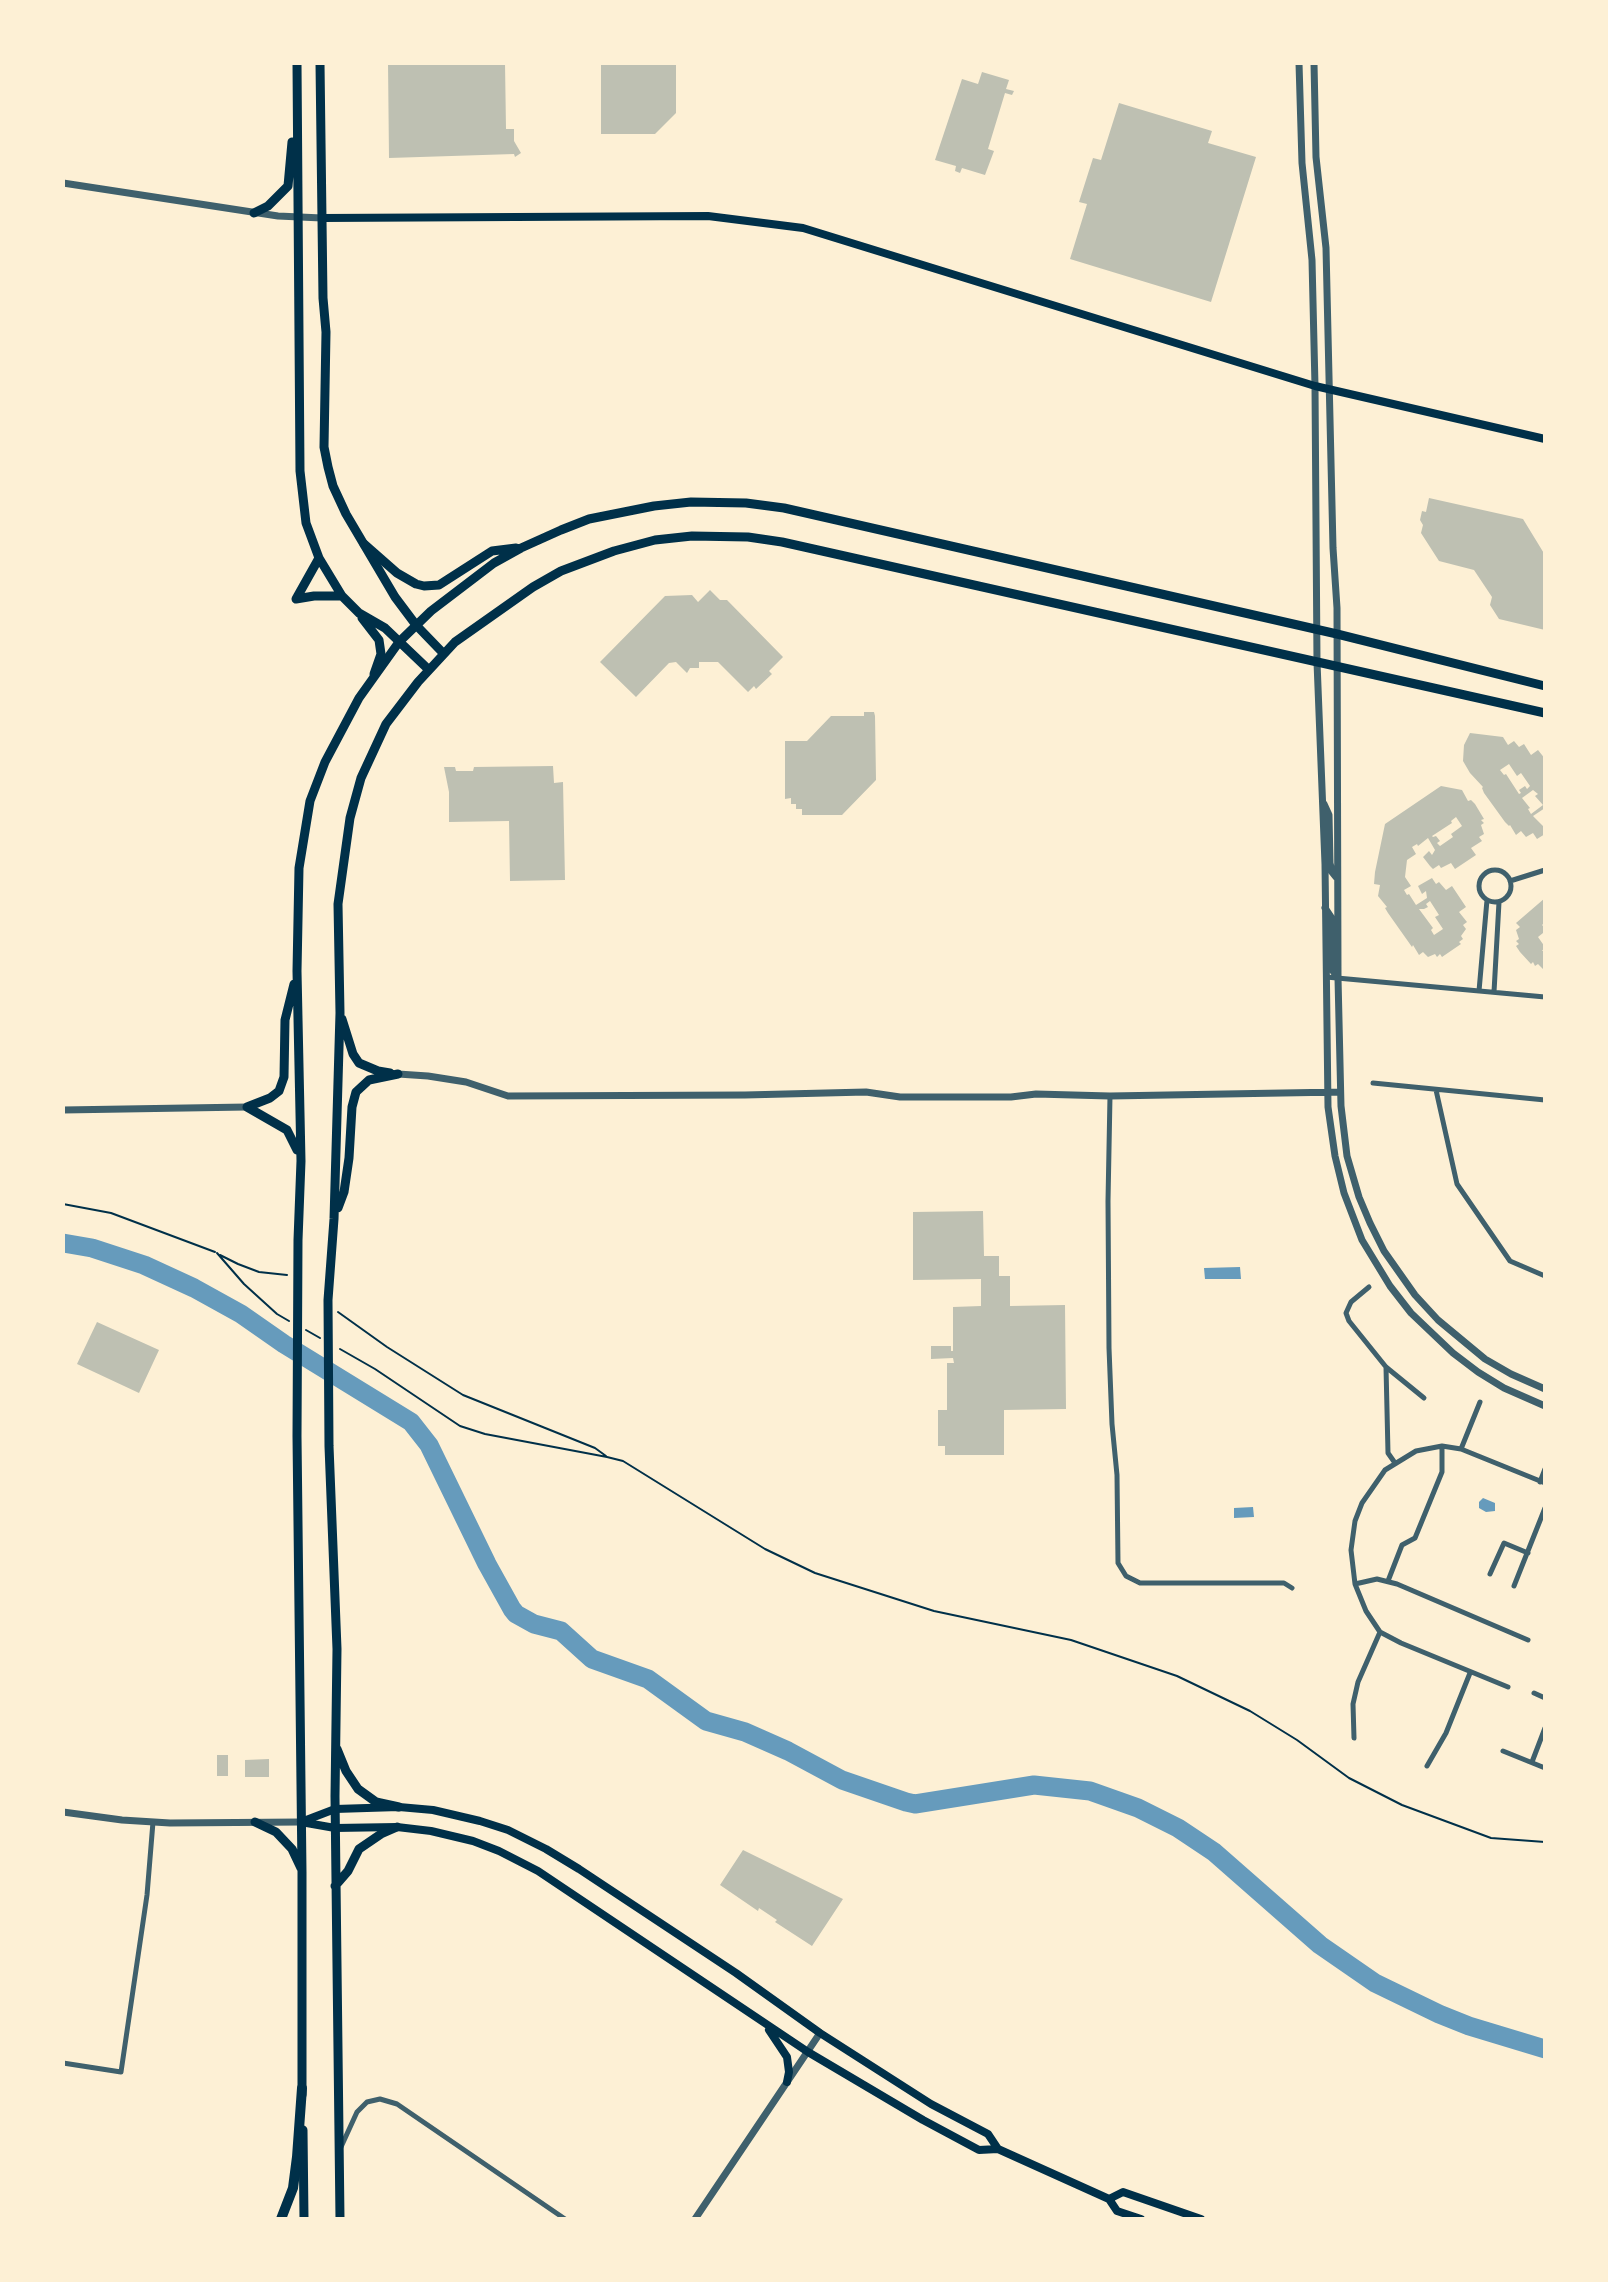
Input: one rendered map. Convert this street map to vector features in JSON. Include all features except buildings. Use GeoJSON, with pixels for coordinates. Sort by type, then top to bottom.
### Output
{"type":"FeatureCollection","features":[{"type":"Feature","properties":{"kind":"highway"},"geometry":{"type":"LineString","coordinates":[[281,2219],[293,2188],[298,2157],[302,2088]]}},
{"type":"Feature","properties":{"kind":"main road"},"geometry":{"type":"LineString","coordinates":[[297,63],[300,471],[306,523],[319,558],[342,596],[379,639],[381,654],[374,675]]}},
{"type":"Feature","properties":{"kind":"main road"},"geometry":{"type":"LineString","coordinates":[[320,63],[326,332],[324,447],[333,485],[346,514],[395,597],[416,625],[443,653]]}},
{"type":"Feature","properties":{"kind":"main road"},"geometry":{"type":"LineString","coordinates":[[254,213],[268,206],[288,186],[297,95]]}},
{"type":"Feature","properties":{"kind":"main road"},"geometry":{"type":"LineString","coordinates":[[322,218],[708,216],[803,228],[1331,391],[1545,439]]}},
{"type":"Feature","properties":{"kind":"main road"},"geometry":{"type":"LineString","coordinates":[[304,2219],[298,1436],[301,1161],[297,971],[299,868],[310,801],[337,736],[374,675],[400,642],[416,625],[494,564],[521,548],[589,519],[654,506],[691,502],[746,503],[784,508],[1337,634],[1545,686]]}},
{"type":"Feature","properties":{"kind":"main road"},"geometry":{"type":"LineString","coordinates":[[340,2219],[335,1886],[337,1649],[329,1446],[328,1308],[334,1219],[340,1013],[338,904],[350,818],[362,778],[386,724],[428,669],[443,653],[498,610],[561,571],[655,540],[692,536],[748,537],[782,542],[1545,713]]}},
{"type":"Feature","properties":{"kind":"main road"},"geometry":{"type":"LineString","coordinates":[[364,544],[397,573],[425,586],[439,585],[492,551],[521,548]]}},
{"type":"Feature","properties":{"kind":"main road"},"geometry":{"type":"LineString","coordinates":[[319,558],[296,599],[342,596]]}},
{"type":"Feature","properties":{"kind":"main road"},"geometry":{"type":"LineString","coordinates":[[359,614],[385,628],[428,669]]}},
{"type":"Feature","properties":{"kind":"main road"},"geometry":{"type":"LineString","coordinates":[[247,1107],[270,1098],[279,1091],[284,1077],[285,1020],[297,971]]}},
{"type":"Feature","properties":{"kind":"main road"},"geometry":{"type":"LineString","coordinates":[[340,1013],[352,1054],[359,1063],[378,1072],[398,1074]]}},
{"type":"Feature","properties":{"kind":"main road"},"geometry":{"type":"LineString","coordinates":[[334,1219],[346,1178],[352,1107],[356,1092],[369,1080],[398,1074]]}},
{"type":"Feature","properties":{"kind":"main road"},"geometry":{"type":"LineString","coordinates":[[247,1107],[287,1130],[295,1142],[301,1161]]}},
{"type":"Feature","properties":{"kind":"main road"},"geometry":{"type":"LineString","coordinates":[[335,1744],[346,1771],[358,1789],[376,1802],[399,1807]]}},
{"type":"Feature","properties":{"kind":"main road"},"geometry":{"type":"LineString","coordinates":[[301,1822],[335,1809],[399,1807],[433,1810],[508,1830],[546,1849],[736,1973],[820,2033],[931,2104],[988,2134],[998,2149]]}},
{"type":"Feature","properties":{"kind":"main road"},"geometry":{"type":"LineString","coordinates":[[255,1822],[276,1832],[292,1849],[302,1872]]}},
{"type":"Feature","properties":{"kind":"main road"},"geometry":{"type":"LineString","coordinates":[[301,1822],[335,1828],[431,1831],[473,1841],[534,1868],[808,2052],[914,2115],[979,2150],[998,2149],[1108,2199],[1117,2211],[1141,2219]]}},
{"type":"Feature","properties":{"kind":"main road"},"geometry":{"type":"LineString","coordinates":[[335,1886],[348,1871],[359,1849],[381,1834],[397,1828]]}},
{"type":"Feature","properties":{"kind":"main road"},"geometry":{"type":"LineString","coordinates":[[760,2020],[787,2057],[788,2082]]}},
{"type":"Feature","properties":{"kind":"main road"},"geometry":{"type":"LineString","coordinates":[[1108,2199],[1123,2193],[1201,2219]]}},
{"type":"Feature","properties":{"kind":"street"},"geometry":{"type":"LineString","coordinates":[[1299,63],[1301,163],[1312,260],[1317,662],[1323,800],[1328,1093],[1335,1156],[1344,1193],[1362,1240],[1390,1286],[1428,1331],[1453,1353],[1504,1388],[1545,1406]]}},
{"type":"Feature","properties":{"kind":"street"},"geometry":{"type":"LineString","coordinates":[[1314,63],[1315,157],[1326,248],[1331,391],[1337,634],[1336,878],[1340,1092],[1347,1156],[1359,1198],[1384,1251],[1423,1303],[1464,1343],[1511,1374],[1545,1389]]}},
{"type":"Feature","properties":{"kind":"street"},"geometry":{"type":"LineString","coordinates":[[63,183],[254,213],[322,218]]}},
{"type":"Feature","properties":{"kind":"street"},"geometry":{"type":"LineString","coordinates":[[1306,206],[1321,205]]}},
{"type":"Feature","properties":{"kind":"street"},"geometry":{"type":"LineString","coordinates":[[1323,800],[1329,815],[1330,863],[1336,878]]}},
{"type":"Feature","properties":{"kind":"street"},"geometry":{"type":"LineString","coordinates":[[1510,881],[1545,870]]}},
{"type":"Feature","properties":{"kind":"street"},"geometry":{"type":"LineString","coordinates":[[1494,992],[1500,902],[1509,894],[1510,881],[1501,871],[1487,872],[1479,884],[1480,893],[1487,900],[1500,902]]}},
{"type":"Feature","properties":{"kind":"street"},"geometry":{"type":"LineString","coordinates":[[1479,991],[1487,900]]}},
{"type":"Feature","properties":{"kind":"street"},"geometry":{"type":"LineString","coordinates":[[1325,907],[1331,917],[1331,968],[1338,978]]}},
{"type":"Feature","properties":{"kind":"street"},"geometry":{"type":"LineString","coordinates":[[1326,977],[1545,997]]}},
{"type":"Feature","properties":{"kind":"street"},"geometry":{"type":"LineString","coordinates":[[398,1074],[466,1082],[508,1096],[866,1092],[900,1097],[1011,1097],[1036,1094],[1110,1097],[1340,1092]]}},
{"type":"Feature","properties":{"kind":"street"},"geometry":{"type":"LineString","coordinates":[[1373,1083],[1545,1100]]}},
{"type":"Feature","properties":{"kind":"street"},"geometry":{"type":"LineString","coordinates":[[1436,1090],[1457,1184],[1510,1261],[1545,1276]]}},
{"type":"Feature","properties":{"kind":"street"},"geometry":{"type":"LineString","coordinates":[[1110,1097],[1109,1348],[1117,1475],[1118,1563],[1126,1576],[1140,1583],[1284,1583],[1292,1588]]}},
{"type":"Feature","properties":{"kind":"street"},"geometry":{"type":"LineString","coordinates":[[63,1110],[247,1107]]}},
{"type":"Feature","properties":{"kind":"street"},"geometry":{"type":"LineString","coordinates":[[1370,1287],[1351,1303],[1346,1313],[1349,1321],[1386,1367],[1424,1398]]}},
{"type":"Feature","properties":{"kind":"street"},"geometry":{"type":"LineString","coordinates":[[1386,1367],[1388,1453],[1395,1463]]}},
{"type":"Feature","properties":{"kind":"street"},"geometry":{"type":"LineString","coordinates":[[1461,1449],[1480,1402]]}},
{"type":"Feature","properties":{"kind":"street"},"geometry":{"type":"LineString","coordinates":[[1388,1581],[1402,1545],[1415,1538],[1442,1472],[1442,1446]]}},
{"type":"Feature","properties":{"kind":"street"},"geometry":{"type":"LineString","coordinates":[[1508,1687],[1470,1673],[1381,1632],[1366,1611],[1355,1584],[1351,1549],[1355,1521],[1372,1486],[1385,1470],[1416,1451],[1442,1446],[1461,1449],[1542,1482],[1545,1469]]}},
{"type":"Feature","properties":{"kind":"street"},"geometry":{"type":"LineString","coordinates":[[1514,1586],[1545,1508]]}},
{"type":"Feature","properties":{"kind":"street"},"geometry":{"type":"LineString","coordinates":[[1490,1574],[1504,1543],[1528,1553]]}},
{"type":"Feature","properties":{"kind":"street"},"geometry":{"type":"LineString","coordinates":[[1355,1584],[1377,1579],[1388,1581],[1528,1640]]}},
{"type":"Feature","properties":{"kind":"street"},"geometry":{"type":"LineString","coordinates":[[1354,1738],[1353,1704],[1358,1682],[1381,1632]]}},
{"type":"Feature","properties":{"kind":"street"},"geometry":{"type":"LineString","coordinates":[[1426,1766],[1446,1734],[1470,1673]]}},
{"type":"Feature","properties":{"kind":"street"},"geometry":{"type":"LineString","coordinates":[[1534,1693],[1545,1698]]}},
{"type":"Feature","properties":{"kind":"street"},"geometry":{"type":"LineString","coordinates":[[1532,1762],[1545,1728]]}},
{"type":"Feature","properties":{"kind":"street"},"geometry":{"type":"LineString","coordinates":[[1503,1751],[1545,1768]]}},
{"type":"Feature","properties":{"kind":"street"},"geometry":{"type":"LineString","coordinates":[[63,1812],[153,1822],[301,1822]]}},
{"type":"Feature","properties":{"kind":"street"},"geometry":{"type":"LineString","coordinates":[[63,2063],[121,2072],[147,1895],[153,1822]]}},
{"type":"Feature","properties":{"kind":"street"},"geometry":{"type":"LineString","coordinates":[[695,2219],[820,2033]]}},
{"type":"Feature","properties":{"kind":"street"},"geometry":{"type":"LineString","coordinates":[[338,2153],[357,2112],[367,2102],[380,2099],[397,2104],[565,2219]]}},
{"type":"Feature","properties":{"kind":"path"},"geometry":{"type":"LineString","coordinates":[[63,1204],[111,1213],[259,1272],[299,1282]]}},
{"type":"Feature","properties":{"kind":"path"},"geometry":{"type":"LineString","coordinates":[[216,1253],[244,1284],[277,1314],[320,1338]]}},
{"type":"Feature","properties":{"kind":"path"},"geometry":{"type":"LineString","coordinates":[[328,1308],[463,1395],[595,1448],[607,1457]]}},
{"type":"Feature","properties":{"kind":"path"},"geometry":{"type":"LineString","coordinates":[[331,1344],[375,1369],[460,1426],[485,1434],[623,1461],[765,1549],[815,1573],[934,1611],[1071,1640],[1177,1676],[1250,1711],[1297,1740],[1349,1778],[1402,1805],[1491,1838],[1545,1842]]}},
{"type":"Feature","properties":{"kind":"water"},"geometry":{"type":"Polygon","coordinates":[[[1240,1267],[1241,1279],[1205,1279],[1204,1268],[1240,1267]]]}},
{"type":"Feature","properties":{"kind":"water"},"geometry":{"type":"Polygon","coordinates":[[[1483,1498],[1495,1503],[1495,1511],[1486,1512],[1479,1508],[1479,1502],[1483,1498]]]}},
{"type":"Feature","properties":{"kind":"water"},"geometry":{"type":"Polygon","coordinates":[[[1253,1507],[1254,1517],[1234,1518],[1234,1508],[1253,1507]]]}},
{"type":"Feature","properties":{"kind":"waterway"},"geometry":{"type":"LineString","coordinates":[[63,1243],[92,1248],[144,1265],[194,1288],[241,1314],[284,1344],[411,1422],[429,1445],[512,1609],[534,1624],[561,1631],[592,1659],[648,1679],[706,1721],[745,1732],[842,1780],[906,1802],[915,1804],[1034,1785],[1090,1791],[1138,1808],[1178,1828],[1214,1852],[1320,1945],[1375,1983],[1469,2026],[1545,2049]]}}]}
